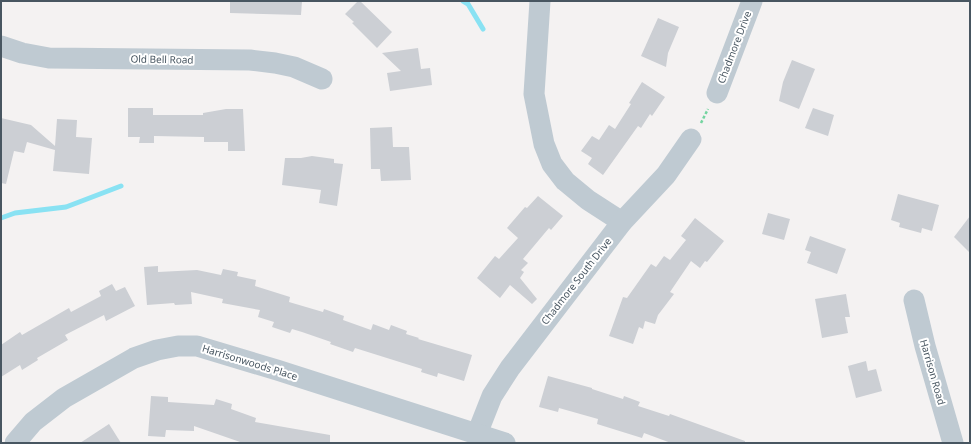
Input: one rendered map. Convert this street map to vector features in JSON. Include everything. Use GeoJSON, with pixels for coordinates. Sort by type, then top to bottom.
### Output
{"type":"FeatureCollection","features":[{"type":"Feature","properties":{"kind":"street"},"geometry":{"type":"LineString","coordinates":[[540,1],[534,94],[544,144],[552,164],[565,181],[588,200],[622,222]]}},
{"type":"Feature","properties":{"kind":"street","name":"Chadmore Drive"},"geometry":{"type":"LineString","coordinates":[[717,93],[752,1]]}},
{"type":"Feature","properties":{"kind":"street","name":"Old Bell Road"},"geometry":{"type":"LineString","coordinates":[[1,46],[22,53],[50,58],[250,60],[294,67],[322,79]]}},
{"type":"Feature","properties":{"kind":"street","name":"Chadmore South Drive"},"geometry":{"type":"LineString","coordinates":[[477,434],[492,396],[510,368],[622,222],[666,175],[691,139]]}},
{"type":"Feature","properties":{"kind":"street","name":"Harrison Road"},"geometry":{"type":"LineString","coordinates":[[914,300],[925,346],[953,443]]}},
{"type":"Feature","properties":{"kind":"street","name":"Harrisonwoods Place"},"geometry":{"type":"LineString","coordinates":[[16,443],[33,422],[64,398],[134,358],[157,350],[178,346],[197,346],[278,370],[505,443]]}},
{"type":"Feature","properties":{"kind":"path"},"geometry":{"type":"LineString","coordinates":[[691,139],[717,93]]}},
{"type":"Feature","properties":{"kind":"building"},"geometry":{"type":"Polygon","coordinates":[[[230,1],[302,1],[301,15],[230,13],[230,1]]]}},
{"type":"Feature","properties":{"kind":"building"},"geometry":{"type":"Polygon","coordinates":[[[358,1],[360,1],[392,32],[377,48],[345,14],[358,1]]]}},
{"type":"Feature","properties":{"kind":"building"},"geometry":{"type":"Polygon","coordinates":[[[658,18],[679,27],[668,53],[666,67],[641,56],[658,18]]]}},
{"type":"Feature","properties":{"kind":"building"},"geometry":{"type":"Polygon","coordinates":[[[418,48],[421,69],[430,68],[432,85],[390,91],[387,73],[401,71],[382,53],[418,48]]]}},
{"type":"Feature","properties":{"kind":"building"},"geometry":{"type":"Polygon","coordinates":[[[792,60],[815,69],[799,109],[779,101],[783,82],[792,60]]]}},
{"type":"Feature","properties":{"kind":"building"},"geometry":{"type":"Polygon","coordinates":[[[642,82],[665,97],[652,116],[650,114],[641,128],[638,126],[603,175],[588,164],[592,158],[581,151],[592,136],[599,140],[609,125],[615,129],[631,104],[629,103],[642,82]]]}},
{"type":"Feature","properties":{"kind":"building"},"geometry":{"type":"Polygon","coordinates":[[[128,108],[153,108],[153,115],[203,115],[203,113],[226,109],[243,109],[245,151],[228,151],[228,142],[204,142],[204,137],[154,136],[154,143],[139,143],[140,137],[128,137],[128,108]]]}},
{"type":"Feature","properties":{"kind":"building"},"geometry":{"type":"Polygon","coordinates":[[[813,108],[834,115],[828,136],[805,128],[813,108]]]}},
{"type":"Feature","properties":{"kind":"building"},"geometry":{"type":"Polygon","coordinates":[[[1,118],[31,125],[55,146],[57,119],[77,120],[76,137],[92,138],[89,174],[53,171],[55,150],[27,142],[24,153],[14,151],[6,184],[1,183],[1,118]]]}},
{"type":"Feature","properties":{"kind":"building"},"geometry":{"type":"Polygon","coordinates":[[[392,127],[393,147],[409,147],[411,180],[381,181],[380,169],[371,169],[370,128],[392,127]]]}},
{"type":"Feature","properties":{"kind":"building"},"geometry":{"type":"Polygon","coordinates":[[[312,156],[334,159],[334,163],[343,164],[337,206],[319,203],[321,190],[282,185],[285,158],[312,156]]]}},
{"type":"Feature","properties":{"kind":"building"},"geometry":{"type":"Polygon","coordinates":[[[898,194],[939,205],[932,231],[922,228],[921,233],[899,227],[900,223],[891,220],[898,194]]]}},
{"type":"Feature","properties":{"kind":"building"},"geometry":{"type":"Polygon","coordinates":[[[538,196],[563,216],[551,230],[549,228],[523,259],[528,263],[521,270],[524,272],[520,278],[537,299],[532,304],[510,285],[500,298],[477,278],[495,256],[499,259],[518,238],[507,228],[525,207],[527,208],[538,196]]]}},
{"type":"Feature","properties":{"kind":"building"},"geometry":{"type":"Polygon","coordinates":[[[768,213],[790,219],[784,240],[762,234],[768,213]]]}},
{"type":"Feature","properties":{"kind":"building"},"geometry":{"type":"Polygon","coordinates":[[[970,216],[970,253],[954,237],[970,216]]]}},
{"type":"Feature","properties":{"kind":"building"},"geometry":{"type":"Polygon","coordinates":[[[695,218],[724,241],[707,262],[705,261],[700,268],[691,261],[670,292],[674,294],[658,315],[655,324],[645,321],[643,329],[639,327],[633,344],[609,336],[623,297],[627,298],[651,264],[656,267],[664,256],[670,260],[686,240],[681,236],[695,218]]]}},
{"type":"Feature","properties":{"kind":"building"},"geometry":{"type":"Polygon","coordinates":[[[810,236],[846,249],[837,274],[807,263],[811,252],[805,250],[810,236]]]}},
{"type":"Feature","properties":{"kind":"building"},"geometry":{"type":"Polygon","coordinates":[[[158,266],[158,272],[197,270],[221,275],[223,269],[238,272],[237,276],[256,280],[255,286],[290,297],[289,302],[323,312],[324,309],[344,316],[343,320],[371,330],[373,324],[389,330],[391,325],[407,331],[406,334],[419,338],[418,339],[472,355],[464,381],[438,373],[437,377],[421,372],[422,369],[355,348],[353,352],[330,344],[331,342],[292,329],[290,333],[272,327],[274,322],[258,317],[260,310],[222,303],[223,299],[191,292],[192,304],[175,305],[174,303],[147,305],[144,267],[158,266]]]}},
{"type":"Feature","properties":{"kind":"building"},"geometry":{"type":"Polygon","coordinates":[[[112,284],[116,291],[125,287],[135,306],[106,321],[104,315],[65,335],[68,340],[37,358],[38,360],[22,370],[20,365],[1,377],[1,345],[20,332],[22,335],[69,308],[71,312],[101,296],[99,291],[112,284]]]}},
{"type":"Feature","properties":{"kind":"building"},"geometry":{"type":"Polygon","coordinates":[[[846,294],[850,317],[845,317],[848,333],[822,338],[815,299],[846,294]]]}},
{"type":"Feature","properties":{"kind":"building"},"geometry":{"type":"Polygon","coordinates":[[[866,361],[868,371],[876,369],[882,391],[856,398],[848,366],[866,361]]]}},
{"type":"Feature","properties":{"kind":"building"},"geometry":{"type":"Polygon","coordinates":[[[548,376],[592,388],[623,399],[624,396],[640,402],[638,406],[669,416],[670,414],[745,441],[745,443],[671,443],[644,433],[642,438],[597,424],[598,419],[559,408],[558,412],[539,407],[548,376]]]}},
{"type":"Feature","properties":{"kind":"building"},"geometry":{"type":"Polygon","coordinates":[[[151,396],[168,397],[168,402],[214,405],[216,399],[232,404],[231,409],[256,418],[255,422],[330,435],[330,443],[243,443],[194,426],[194,431],[166,430],[165,437],[148,436],[151,396]]]}},
{"type":"Feature","properties":{"kind":"building"},"geometry":{"type":"Polygon","coordinates":[[[109,424],[121,443],[80,443],[109,424]]]}},
{"type":"Feature","properties":{"kind":"waterway"},"geometry":{"type":"LineString","coordinates":[[463,1],[468,4],[483,29]]}},
{"type":"Feature","properties":{"kind":"waterway"},"geometry":{"type":"LineString","coordinates":[[1,218],[15,213],[66,207],[121,186]]}}]}
